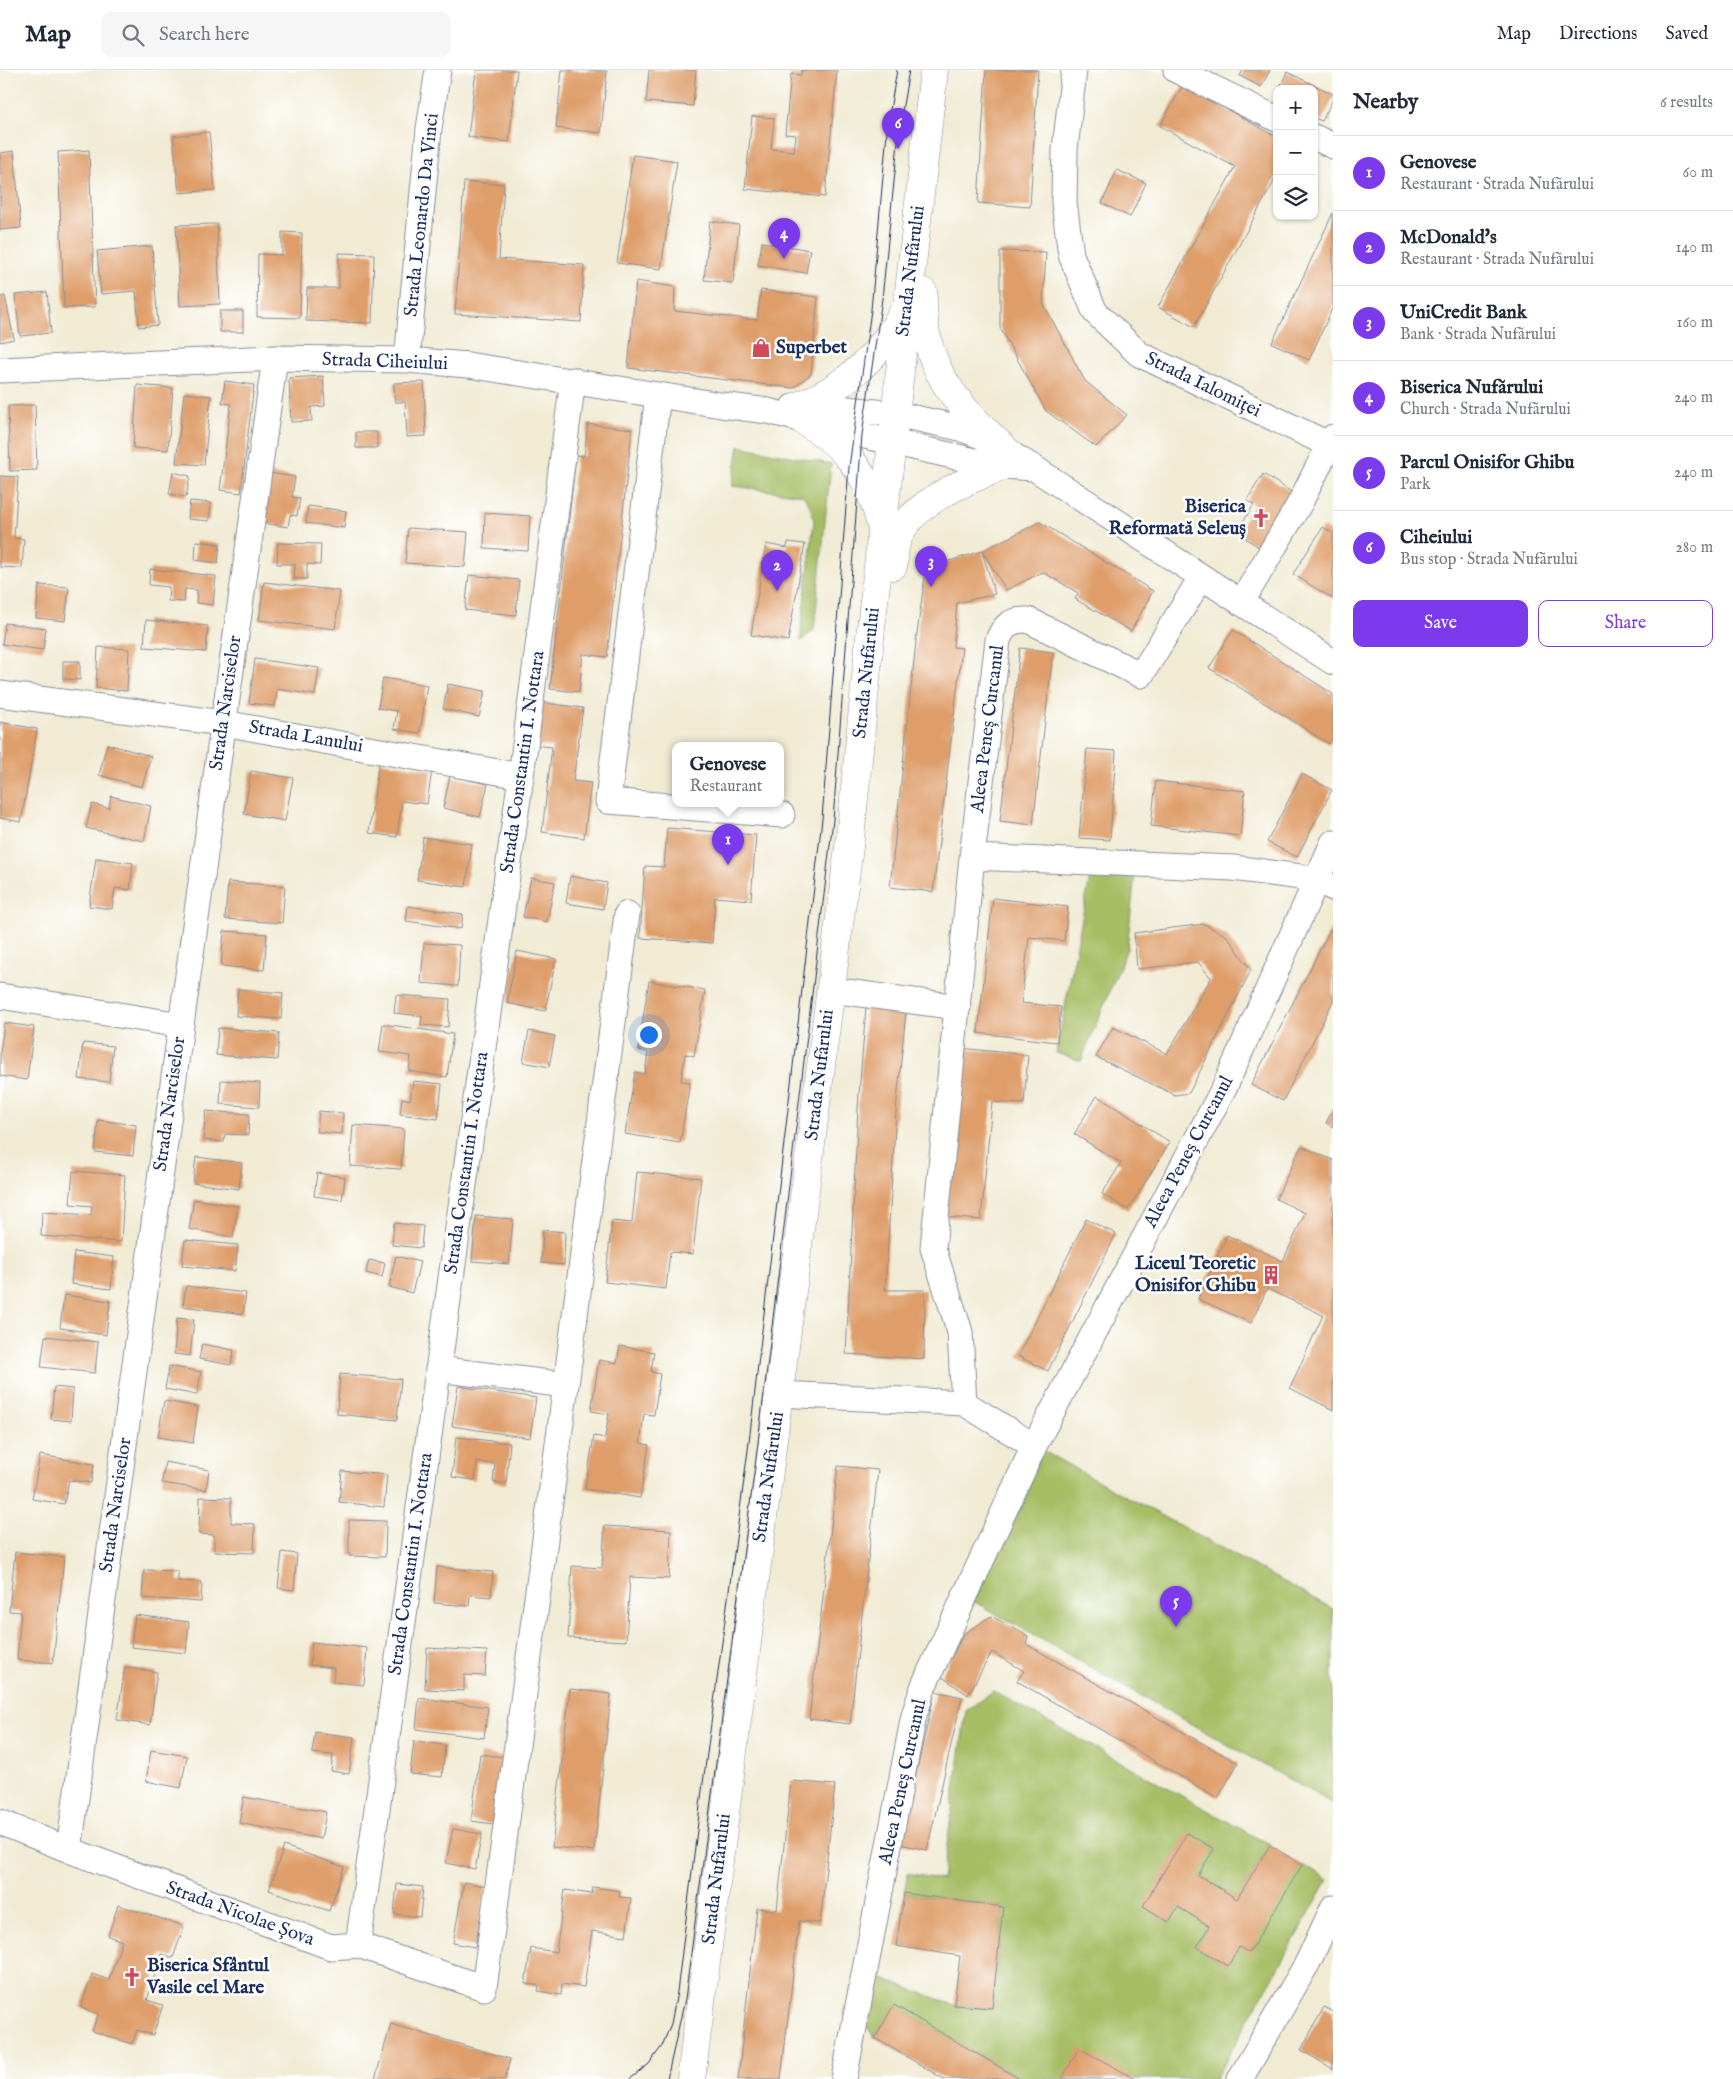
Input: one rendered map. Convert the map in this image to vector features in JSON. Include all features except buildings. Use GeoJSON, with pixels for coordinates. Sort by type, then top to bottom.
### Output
{"type":"FeatureCollection","features":[{"type":"Feature","properties":{"kind":"main road","name":"Strada Nufărului"},"geometry":{"type":"LineString","coordinates":[[691,2079],[850,839],[871,628],[934,70]]}},
{"type":"Feature","properties":{"kind":"main road"},"geometry":{"type":"LineString","coordinates":[[871,628],[887,598],[896,542],[904,528],[916,514],[944,492],[1005,459],[944,382],[936,367],[928,348],[923,324],[923,276],[921,261],[914,249]]}},
{"type":"Feature","properties":{"kind":"main road"},"geometry":{"type":"LineString","coordinates":[[882,537],[874,501],[867,483],[858,469],[833,442],[800,413],[862,369],[884,343],[907,304]]}},
{"type":"Feature","properties":{"kind":"street","name":"Strada Leonardo Da Vinci"},"geometry":{"type":"LineString","coordinates":[[407,360],[429,129],[438,70]]}},
{"type":"Feature","properties":{"kind":"street","name":"Strada Ialomiței"},"geometry":{"type":"LineString","coordinates":[[1074,70],[1065,150],[1064,202],[1071,254],[1095,312],[1139,354],[1331,442],[1300,503],[1241,603]]}},
{"type":"Feature","properties":{"kind":"street"},"geometry":{"type":"LineString","coordinates":[[1176,70],[1273,117]]}},
{"type":"Feature","properties":{"kind":"street"},"geometry":{"type":"LineString","coordinates":[[1318,139],[1333,146]]}},
{"type":"Feature","properties":{"kind":"street","name":"Strada Ciheiului"},"geometry":{"type":"LineString","coordinates":[[0,370],[275,358],[407,360],[468,365],[768,411],[800,413],[857,409],[896,414],[960,428],[981,436],[1005,459]]}},
{"type":"Feature","properties":{"kind":"street","name":"Strada Narciselor"},"geometry":{"type":"LineString","coordinates":[[68,1850],[275,358]]}},
{"type":"Feature","properties":{"kind":"street","name":"Strada Constantin I. Nottara"},"geometry":{"type":"LineString","coordinates":[[358,1945],[521,776],[573,380]]}},
{"type":"Feature","properties":{"kind":"street"},"geometry":{"type":"LineString","coordinates":[[658,395],[608,800],[672,806]]}},
{"type":"Feature","properties":{"kind":"street","name":"Strada Ciheiului"},"geometry":{"type":"LineString","coordinates":[[800,413],[893,442],[1005,459],[1034,468],[1201,578]]}},
{"type":"Feature","properties":{"kind":"street"},"geometry":{"type":"LineString","coordinates":[[1201,578],[1333,662]]}},
{"type":"Feature","properties":{"kind":"street","name":"Aleea Peneș Curcanul"},"geometry":{"type":"LineString","coordinates":[[964,1403],[960,1332],[933,1248],[972,857],[998,640],[1007,625],[1018,620],[1028,620],[1141,675],[1201,578]]}},
{"type":"Feature","properties":{"kind":"street","name":"Strada Lanului"},"geometry":{"type":"LineString","coordinates":[[0,694],[224,723],[521,776]]}},
{"type":"Feature","properties":{"kind":"street"},"geometry":{"type":"LineString","coordinates":[[689,807],[782,815]]}},
{"type":"Feature","properties":{"kind":"street","name":"Aleea Peneș Curcanul"},"geometry":{"type":"LineString","coordinates":[[844,2079],[914,1715],[924,1685],[1034,1446],[1224,1086],[1303,910],[1325,883],[1333,843]]}},
{"type":"Feature","properties":{"kind":"street"},"geometry":{"type":"LineString","coordinates":[[972,857],[1233,868],[1325,883]]}},
{"type":"Feature","properties":{"kind":"street"},"geometry":{"type":"LineString","coordinates":[[438,1369],[566,1385],[627,914]]}},
{"type":"Feature","properties":{"kind":"street"},"geometry":{"type":"LineString","coordinates":[[831,990],[958,1007]]}},
{"type":"Feature","properties":{"kind":"street"},"geometry":{"type":"LineString","coordinates":[[0,996],[181,1025]]}},
{"type":"Feature","properties":{"kind":"street","name":"Strada Nicolae Șova"},"geometry":{"type":"LineString","coordinates":[[0,1822],[68,1850],[332,1947],[358,1945],[484,1988],[566,1385]]}},
{"type":"Feature","properties":{"kind":"street"},"geometry":{"type":"LineString","coordinates":[[780,1394],[964,1403],[1034,1446]]}},
{"type":"Feature","properties":{"kind":"street"},"geometry":{"type":"LineString","coordinates":[[1240,2079],[1308,1962],[1333,1908]]}},
{"type":"Feature","properties":{"kind":"green space"},"geometry":{"type":"Polygon","coordinates":[[[739,446],[831,464],[814,630],[801,641],[814,521],[810,506],[803,495],[732,486],[739,446]]]}},
{"type":"Feature","properties":{"kind":"green space"},"geometry":{"type":"Polygon","coordinates":[[[1093,862],[1136,864],[1127,949],[1081,1061],[1056,1053],[1093,862]]]}},
{"type":"Feature","properties":{"kind":"green space"},"geometry":{"type":"Polygon","coordinates":[[[1034,1446],[1333,1609],[1333,1804],[966,1597],[1034,1446]]]}},
{"type":"Feature","properties":{"kind":"green space"},"geometry":{"type":"Polygon","coordinates":[[[993,1691],[1270,1845],[1237,1899],[1198,1875],[1144,1906],[1169,1922],[1178,1907],[1209,1926],[1197,1947],[1228,1966],[1239,1947],[1302,1865],[1328,1880],[1215,2079],[1020,2079],[894,2005],[875,2038],[866,2025],[873,1975],[954,2005],[992,2008],[1003,1907],[904,1893],[908,1873],[942,1880],[966,1711],[993,1691]]]}},
{"type":"Feature","properties":{"kind":"tram line"},"geometry":{"type":"LineString","coordinates":[[630,2079],[649,2064],[662,2046],[671,2024],[677,1992],[748,1450],[822,819],[849,467],[871,310],[888,121],[897,70]]}},
{"type":"Feature","properties":{"kind":"tram line"},"geometry":{"type":"LineString","coordinates":[[667,2079],[685,1999],[757,1451],[833,820],[862,435],[882,299],[900,123],[909,70]]}},
{"type":"Feature","properties":{"kind":"place","name":"Ciheiului"},"geometry":{"type":"Point","coordinates":[898,149]}},
{"type":"Feature","properties":{"kind":"place","name":"Biserica Nufărului"},"geometry":{"type":"Point","coordinates":[784,259]}},
{"type":"Feature","properties":{"kind":"place","name":"Superbet"},"geometry":{"type":"Point","coordinates":[761,348]}},
{"type":"Feature","properties":{"kind":"place","name":"Biserica Reformată Seleuș"},"geometry":{"type":"Point","coordinates":[1261,518]}},
{"type":"Feature","properties":{"kind":"place","name":"UniCredit Bank"},"geometry":{"type":"Point","coordinates":[931,587]}},
{"type":"Feature","properties":{"kind":"place","name":"McDonald's"},"geometry":{"type":"Point","coordinates":[777,591]}},
{"type":"Feature","properties":{"kind":"place","name":"Genovese"},"geometry":{"type":"Point","coordinates":[728,865]}},
{"type":"Feature","properties":{"kind":"place","name":"Liceul Teoretic Onisifor Ghibu"},"geometry":{"type":"Point","coordinates":[1271,1275]}},
{"type":"Feature","properties":{"kind":"place","name":"Parcul Onisifor Ghibu"},"geometry":{"type":"Point","coordinates":[1176,1627]}},
{"type":"Feature","properties":{"kind":"place","name":"Biserica Sfântul Vasile cel Mare"},"geometry":{"type":"Point","coordinates":[132,1977]}}]}
